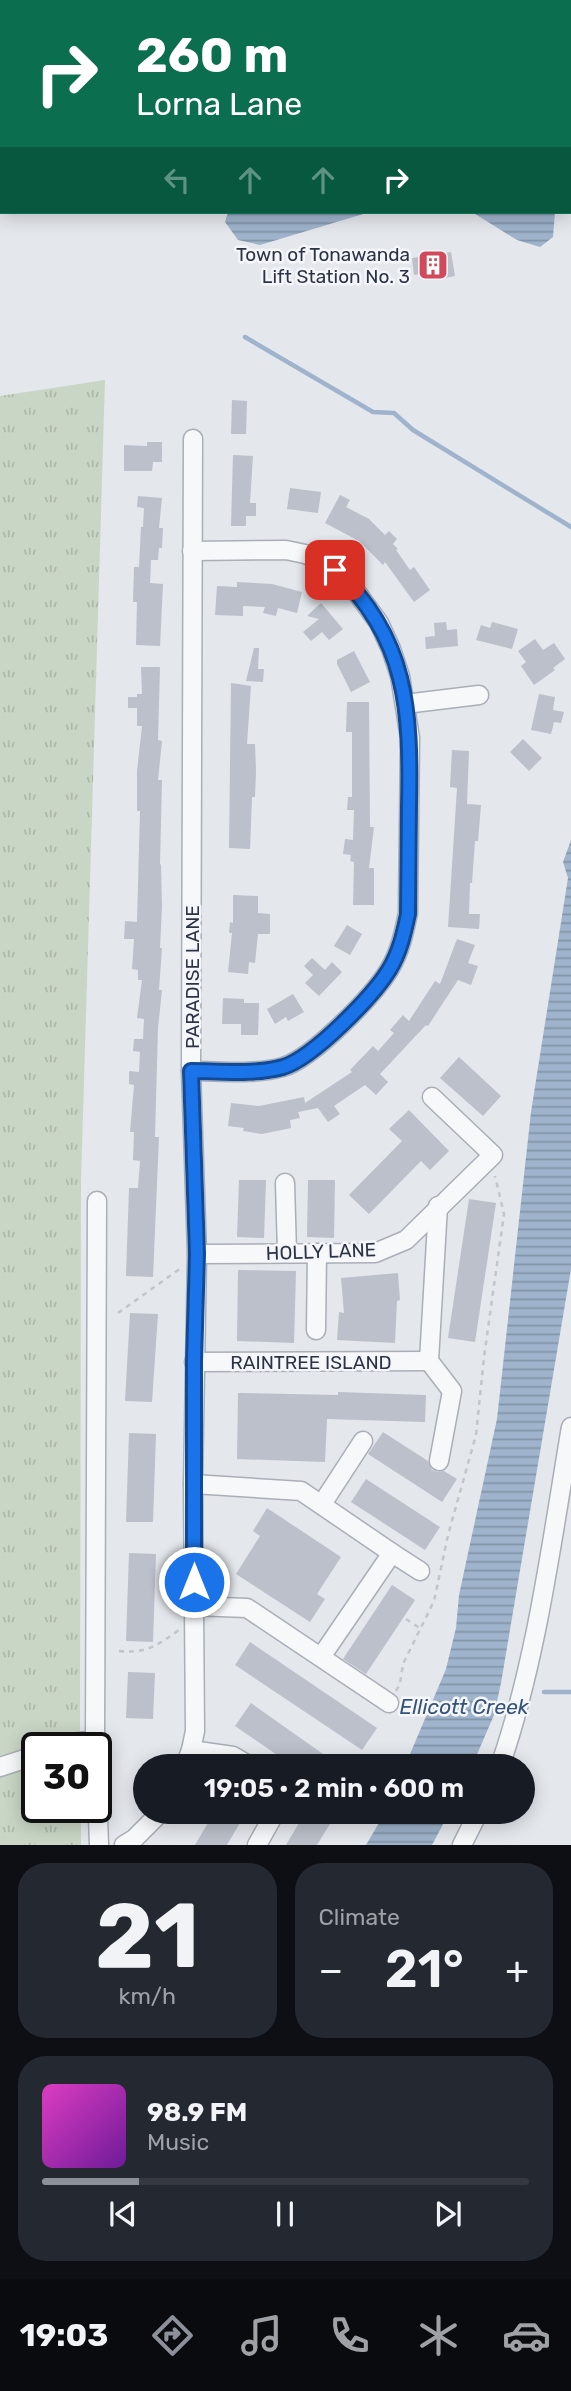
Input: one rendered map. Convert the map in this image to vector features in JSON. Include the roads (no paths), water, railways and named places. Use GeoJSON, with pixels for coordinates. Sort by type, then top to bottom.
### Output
{"type":"FeatureCollection","features":[{"type":"Feature","properties":{"kind":"street","name":"PARADISE LANE"},"geometry":{"type":"LineString","coordinates":[[189,1754],[195,1731],[193,1484],[197,1254],[191,1071],[193,439]]}},
{"type":"Feature","properties":{"kind":"street"},"geometry":{"type":"LineString","coordinates":[[191,1071],[263,1071],[285,1067],[302,1059],[367,998],[389,970],[404,936],[408,914],[410,738],[400,676],[391,649],[379,624],[359,595],[335,570],[313,558],[286,550],[192,551]]}},
{"type":"Feature","properties":{"kind":"street"},"geometry":{"type":"LineString","coordinates":[[405,705],[479,695]]}},
{"type":"Feature","properties":{"kind":"street","name":"HOLLY LANE"},"geometry":{"type":"LineString","coordinates":[[197,1254],[375,1252],[406,1240],[493,1156],[432,1097]]}},
{"type":"Feature","properties":{"kind":"street"},"geometry":{"type":"LineString","coordinates":[[285,1183],[286,1253]]}},
{"type":"Feature","properties":{"kind":"street"},"geometry":{"type":"LineString","coordinates":[[96,1732],[97,1202]]}},
{"type":"Feature","properties":{"kind":"street"},"geometry":{"type":"LineString","coordinates":[[439,1206],[429,1361],[452,1391],[439,1461]]}},
{"type":"Feature","properties":{"kind":"street"},"geometry":{"type":"LineString","coordinates":[[316,1330],[317,1253]]}},
{"type":"Feature","properties":{"kind":"street","name":"RAINTREE ISLAND"},"geometry":{"type":"LineString","coordinates":[[194,1362],[429,1361]]}},
{"type":"Feature","properties":{"kind":"street"},"geometry":{"type":"LineString","coordinates":[[504,1754],[529,1661],[564,1506],[571,1427]]}},
{"type":"Feature","properties":{"kind":"street"},"geometry":{"type":"LineString","coordinates":[[322,1504],[363,1441]]}},
{"type":"Feature","properties":{"kind":"street"},"geometry":{"type":"LineString","coordinates":[[193,1484],[301,1491],[420,1571]]}},
{"type":"Feature","properties":{"kind":"street"},"geometry":{"type":"LineString","coordinates":[[321,1657],[392,1553]]}},
{"type":"Feature","properties":{"kind":"street"},"geometry":{"type":"LineString","coordinates":[[194,1606],[247,1608],[389,1703]]}},
{"type":"Feature","properties":{"kind":"street"},"geometry":{"type":"LineString","coordinates":[[0,1767],[21,1760]]}},
{"type":"Feature","properties":{"kind":"street"},"geometry":{"type":"LineString","coordinates":[[98,1823],[99,1845]]}},
{"type":"Feature","properties":{"kind":"street"},"geometry":{"type":"LineString","coordinates":[[132,1843],[150,1824]]}},
{"type":"Feature","properties":{"kind":"street"},"geometry":{"type":"LineString","coordinates":[[257,1845],[269,1824]]}},
{"type":"Feature","properties":{"kind":"street"},"geometry":{"type":"LineString","coordinates":[[462,1845],[472,1824]]}},
{"type":"Feature","properties":{"kind":"water"},"geometry":{"type":"Polygon","coordinates":[[[227,214],[363,214],[260,245],[238,240],[225,222],[227,214]]]}},
{"type":"Feature","properties":{"kind":"water"},"geometry":{"type":"Polygon","coordinates":[[[475,214],[555,214],[553,237],[540,247],[517,240],[475,214]]]}},
{"type":"Feature","properties":{"kind":"water","name":"Ellicott Creek"},"geometry":{"type":"Polygon","coordinates":[[[571,840],[571,1269],[501,1683],[494,1715],[477,1754],[410,1754],[446,1669],[497,1419],[531,1112],[568,878],[563,862],[571,840]]]}},
{"type":"Feature","properties":{"kind":"water"},"geometry":{"type":"Polygon","coordinates":[[[378,1824],[443,1824],[432,1845],[366,1845],[378,1824]]]}},
{"type":"Feature","properties":{"kind":"waterway"},"geometry":{"type":"LineString","coordinates":[[245,337],[373,412],[394,413],[413,430],[571,527]]}},
{"type":"Feature","properties":{"kind":"waterway"},"geometry":{"type":"LineString","coordinates":[[544,1692],[571,1692]]}},
{"type":"Feature","properties":{"kind":"place","name":"Town of Tonawanda Lift Station No. 3"},"geometry":{"type":"Point","coordinates":[433,265]}}]}
